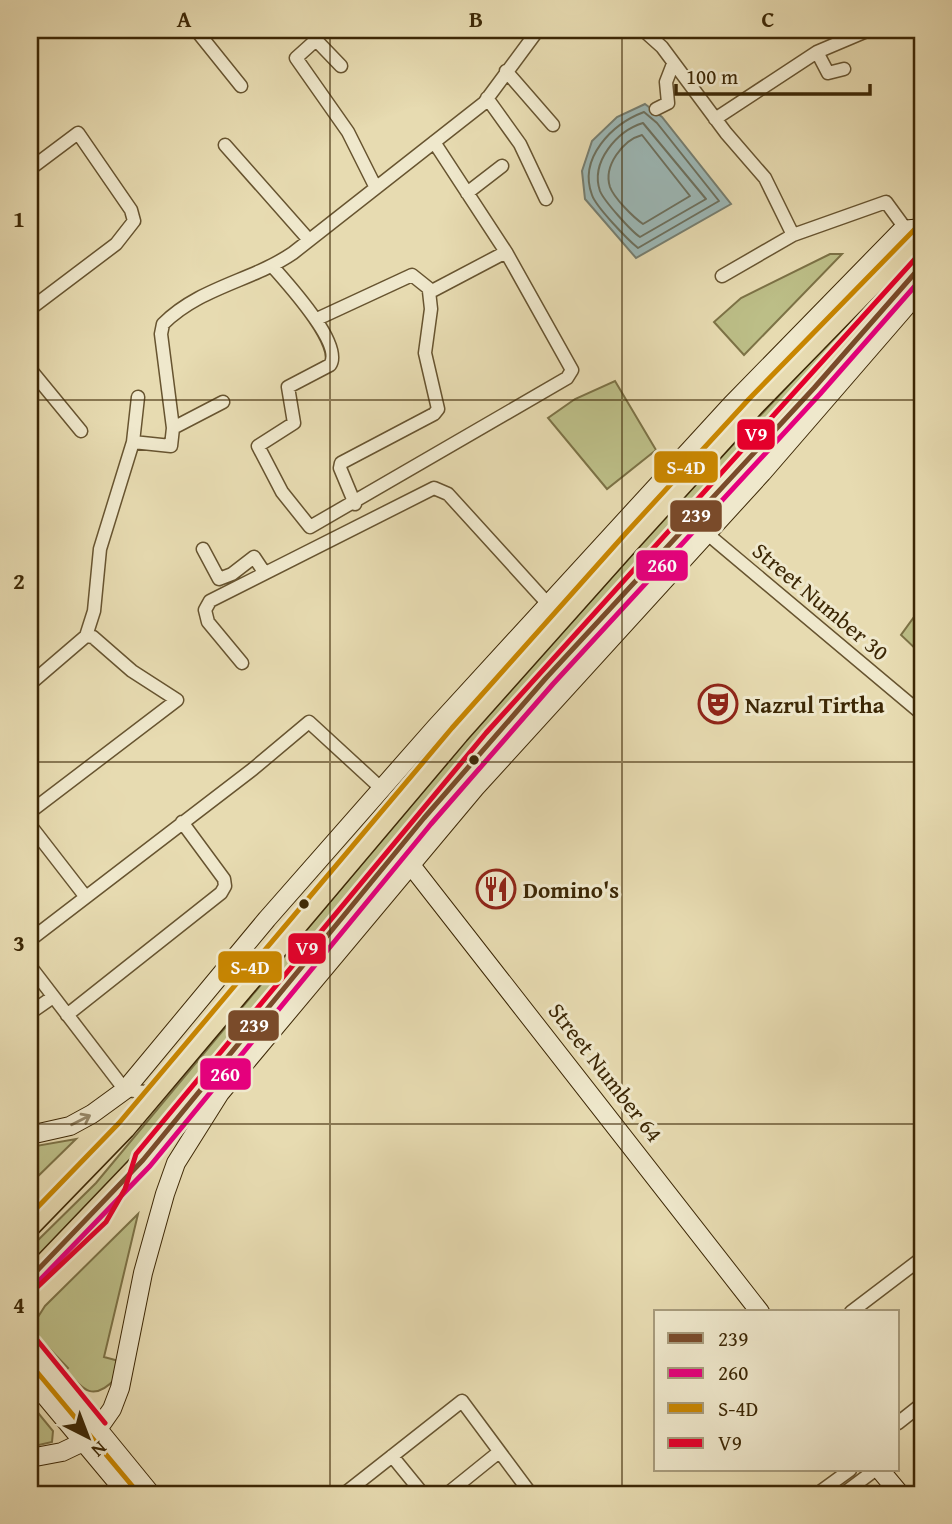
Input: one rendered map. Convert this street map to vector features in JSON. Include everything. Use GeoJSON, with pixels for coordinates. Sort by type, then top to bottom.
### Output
{"type":"FeatureCollection","features":[{"type":"Feature","properties":{"kind":"main road"},"geometry":{"type":"LineString","coordinates":[[30,1227],[80,1177],[155,1093],[459,734],[623,550],[917,230]]}},
{"type":"Feature","properties":{"kind":"main road"},"geometry":{"type":"LineString","coordinates":[[30,1278],[144,1160],[441,799],[546,678],[692,522],[922,265]]}},
{"type":"Feature","properties":{"kind":"street"},"geometry":{"type":"LineString","coordinates":[[196,30],[241,86]]}},
{"type":"Feature","properties":{"kind":"street"},"geometry":{"type":"LineString","coordinates":[[133,442],[171,446],[173,428],[161,334],[163,324],[198,298],[273,267],[376,188],[487,98],[538,30]]}},
{"type":"Feature","properties":{"kind":"street"},"geometry":{"type":"LineString","coordinates":[[643,30],[662,47],[715,119],[773,190],[793,235]]}},
{"type":"Feature","properties":{"kind":"street"},"geometry":{"type":"LineString","coordinates":[[715,119],[817,52],[851,33],[869,30]]}},
{"type":"Feature","properties":{"kind":"street"},"geometry":{"type":"LineString","coordinates":[[341,66],[316,40],[296,58],[348,131],[376,188]]}},
{"type":"Feature","properties":{"kind":"street"},"geometry":{"type":"LineString","coordinates":[[817,52],[828,73],[844,69]]}},
{"type":"Feature","properties":{"kind":"street"},"geometry":{"type":"LineString","coordinates":[[656,109],[668,103],[666,82],[673,64]]}},
{"type":"Feature","properties":{"kind":"street"},"geometry":{"type":"LineString","coordinates":[[506,71],[552,125]]}},
{"type":"Feature","properties":{"kind":"street"},"geometry":{"type":"LineString","coordinates":[[487,98],[520,144],[546,199]]}},
{"type":"Feature","properties":{"kind":"street"},"geometry":{"type":"LineString","coordinates":[[30,169],[78,133],[131,210],[134,220],[129,232],[116,244],[30,309]]}},
{"type":"Feature","properties":{"kind":"street"},"geometry":{"type":"LineString","coordinates":[[273,267],[317,319],[333,361],[288,387],[294,423],[259,443],[258,450],[282,492],[310,527],[355,504],[571,374],[572,370],[506,252],[434,142]]}},
{"type":"Feature","properties":{"kind":"street"},"geometry":{"type":"LineString","coordinates":[[225,145],[309,240]]}},
{"type":"Feature","properties":{"kind":"street"},"geometry":{"type":"LineString","coordinates":[[467,193],[502,166]]}},
{"type":"Feature","properties":{"kind":"street"},"geometry":{"type":"LineString","coordinates":[[30,1135],[69,1126],[92,1114],[125,1090],[267,919],[548,604],[765,369],[917,230],[886,202],[793,235],[722,276]]}},
{"type":"Feature","properties":{"kind":"street"},"geometry":{"type":"LineString","coordinates":[[429,291],[506,252]]}},
{"type":"Feature","properties":{"kind":"street"},"geometry":{"type":"LineString","coordinates":[[317,319],[412,275],[417,276],[429,291],[431,309],[425,353],[438,408],[434,414],[339,465],[355,504]]}},
{"type":"Feature","properties":{"kind":"street"},"geometry":{"type":"LineString","coordinates":[[30,1458],[62,1452],[83,1442],[98,1429],[112,1409],[120,1388],[143,1273],[176,1163],[220,1093],[410,864],[561,690],[708,534],[922,288]]}},
{"type":"Feature","properties":{"kind":"street"},"geometry":{"type":"LineString","coordinates":[[30,369],[81,431]]}},
{"type":"Feature","properties":{"kind":"street"},"geometry":{"type":"LineString","coordinates":[[30,684],[80,644],[86,636],[94,611],[100,549],[133,442],[138,397]]}},
{"type":"Feature","properties":{"kind":"street"},"geometry":{"type":"LineString","coordinates":[[173,428],[223,402]]}},
{"type":"Feature","properties":{"kind":"street"},"geometry":{"type":"LineString","coordinates":[[242,663],[208,622],[205,610],[210,601],[261,567],[434,488],[448,494],[548,604]]}},
{"type":"Feature","properties":{"kind":"street","name":"Street Number 30"},"geometry":{"type":"LineString","coordinates":[[692,522],[922,713]]}},
{"type":"Feature","properties":{"kind":"street"},"geometry":{"type":"LineString","coordinates":[[203,549],[219,579],[232,574],[252,558],[261,567]]}},
{"type":"Feature","properties":{"kind":"street"},"geometry":{"type":"LineString","coordinates":[[30,812],[177,700],[132,671],[93,637],[86,636]]}},
{"type":"Feature","properties":{"kind":"street"},"geometry":{"type":"LineString","coordinates":[[30,940],[253,769],[309,722],[383,790]]}},
{"type":"Feature","properties":{"kind":"street"},"geometry":{"type":"LineString","coordinates":[[67,1015],[221,893],[225,886],[224,879],[182,822]]}},
{"type":"Feature","properties":{"kind":"street"},"geometry":{"type":"LineString","coordinates":[[30,825],[85,896]]}},
{"type":"Feature","properties":{"kind":"street","name":"Street Number 64"},"geometry":{"type":"LineString","coordinates":[[410,864],[758,1310]]}},
{"type":"Feature","properties":{"kind":"street"},"geometry":{"type":"LineString","coordinates":[[30,966],[125,1090],[155,1093]]}},
{"type":"Feature","properties":{"kind":"street"},"geometry":{"type":"LineString","coordinates":[[30,1013],[54,997]]}},
{"type":"Feature","properties":{"kind":"street"},"geometry":{"type":"LineString","coordinates":[[854,1310],[922,1258]]}},
{"type":"Feature","properties":{"kind":"street"},"geometry":{"type":"LineString","coordinates":[[30,1346],[152,1494]]}},
{"type":"Feature","properties":{"kind":"street"},"geometry":{"type":"LineString","coordinates":[[30,1378],[127,1494]]}},
{"type":"Feature","properties":{"kind":"street"},"geometry":{"type":"LineString","coordinates":[[344,1494],[462,1401],[531,1494]]}},
{"type":"Feature","properties":{"kind":"street"},"geometry":{"type":"LineString","coordinates":[[900,1422],[922,1405]]}},
{"type":"Feature","properties":{"kind":"street"},"geometry":{"type":"LineString","coordinates":[[447,1494],[499,1452]]}},
{"type":"Feature","properties":{"kind":"street"},"geometry":{"type":"LineString","coordinates":[[392,1456],[423,1494]]}},
{"type":"Feature","properties":{"kind":"street"},"geometry":{"type":"LineString","coordinates":[[817,1494],[847,1472]]}},
{"type":"Feature","properties":{"kind":"street"},"geometry":{"type":"LineString","coordinates":[[843,1494],[874,1472]]}},
{"type":"Feature","properties":{"kind":"street"},"geometry":{"type":"LineString","coordinates":[[879,1472],[900,1494]]}},
{"type":"Feature","properties":{"kind":"green space"},"geometry":{"type":"Polygon","coordinates":[[[922,243],[922,255],[124,1169],[30,1266],[30,1248],[96,1183],[493,706],[625,560],[922,243]]]}},
{"type":"Feature","properties":{"kind":"green space"},"geometry":{"type":"Polygon","coordinates":[[[830,254],[842,254],[744,355],[714,322],[741,298],[830,254]]]}},
{"type":"Feature","properties":{"kind":"green space"},"geometry":{"type":"Polygon","coordinates":[[[615,381],[656,450],[607,489],[548,418],[575,399],[615,381]]]}},
{"type":"Feature","properties":{"kind":"green space"},"geometry":{"type":"Polygon","coordinates":[[[914,617],[922,620],[922,655],[901,635],[914,617]]]}},
{"type":"Feature","properties":{"kind":"green space"},"geometry":{"type":"Polygon","coordinates":[[[76,1139],[30,1184],[30,1147],[76,1139]]]}},
{"type":"Feature","properties":{"kind":"green space"},"geometry":{"type":"Polygon","coordinates":[[[138,1214],[104,1357],[119,1361],[116,1378],[101,1390],[89,1391],[78,1383],[66,1370],[68,1368],[38,1337],[38,1317],[45,1306],[138,1214]]]}},
{"type":"Feature","properties":{"kind":"green space"},"geometry":{"type":"Polygon","coordinates":[[[30,1403],[53,1431],[52,1442],[30,1447],[30,1403]]]}},
{"type":"Feature","properties":{"kind":"water"},"geometry":{"type":"Polygon","coordinates":[[[645,104],[662,117],[731,204],[636,258],[585,199],[582,171],[592,141],[617,117],[645,104]]]}},
{"type":"Feature","properties":{"kind":"transit line","name":"S-4D"},"geometry":{"type":"LineString","coordinates":[[30,1215],[119,1123],[452,728],[626,533],[749,399],[916,228]]}},
{"type":"Feature","properties":{"kind":"transit line","name":"V9"},"geometry":{"type":"LineString","coordinates":[[30,1294],[106,1222],[125,1189],[136,1154],[486,733],[915,259]]}},
{"type":"Feature","properties":{"kind":"transit line","name":"239"},"geometry":{"type":"LineString","coordinates":[[30,1278],[143,1160],[424,818],[546,678],[814,388],[922,265]]}},
{"type":"Feature","properties":{"kind":"transit line","name":"260"},"geometry":{"type":"LineString","coordinates":[[36,1284],[150,1166],[431,824],[553,684],[820,394],[922,278]]}},
{"type":"Feature","properties":{"kind":"transit line","name":"V9"},"geometry":{"type":"LineString","coordinates":[[37,1340],[105,1423]]}},
{"type":"Feature","properties":{"kind":"transit line","name":"S-4D"},"geometry":{"type":"LineString","coordinates":[[37,1372],[134,1488]]}},
{"type":"Feature","properties":{"kind":"place","name":"Nazrul Tirtha"},"geometry":{"type":"Point","coordinates":[718,704]}},
{"type":"Feature","properties":{"kind":"place","name":"Domino's"},"geometry":{"type":"Point","coordinates":[496,889]}}]}
